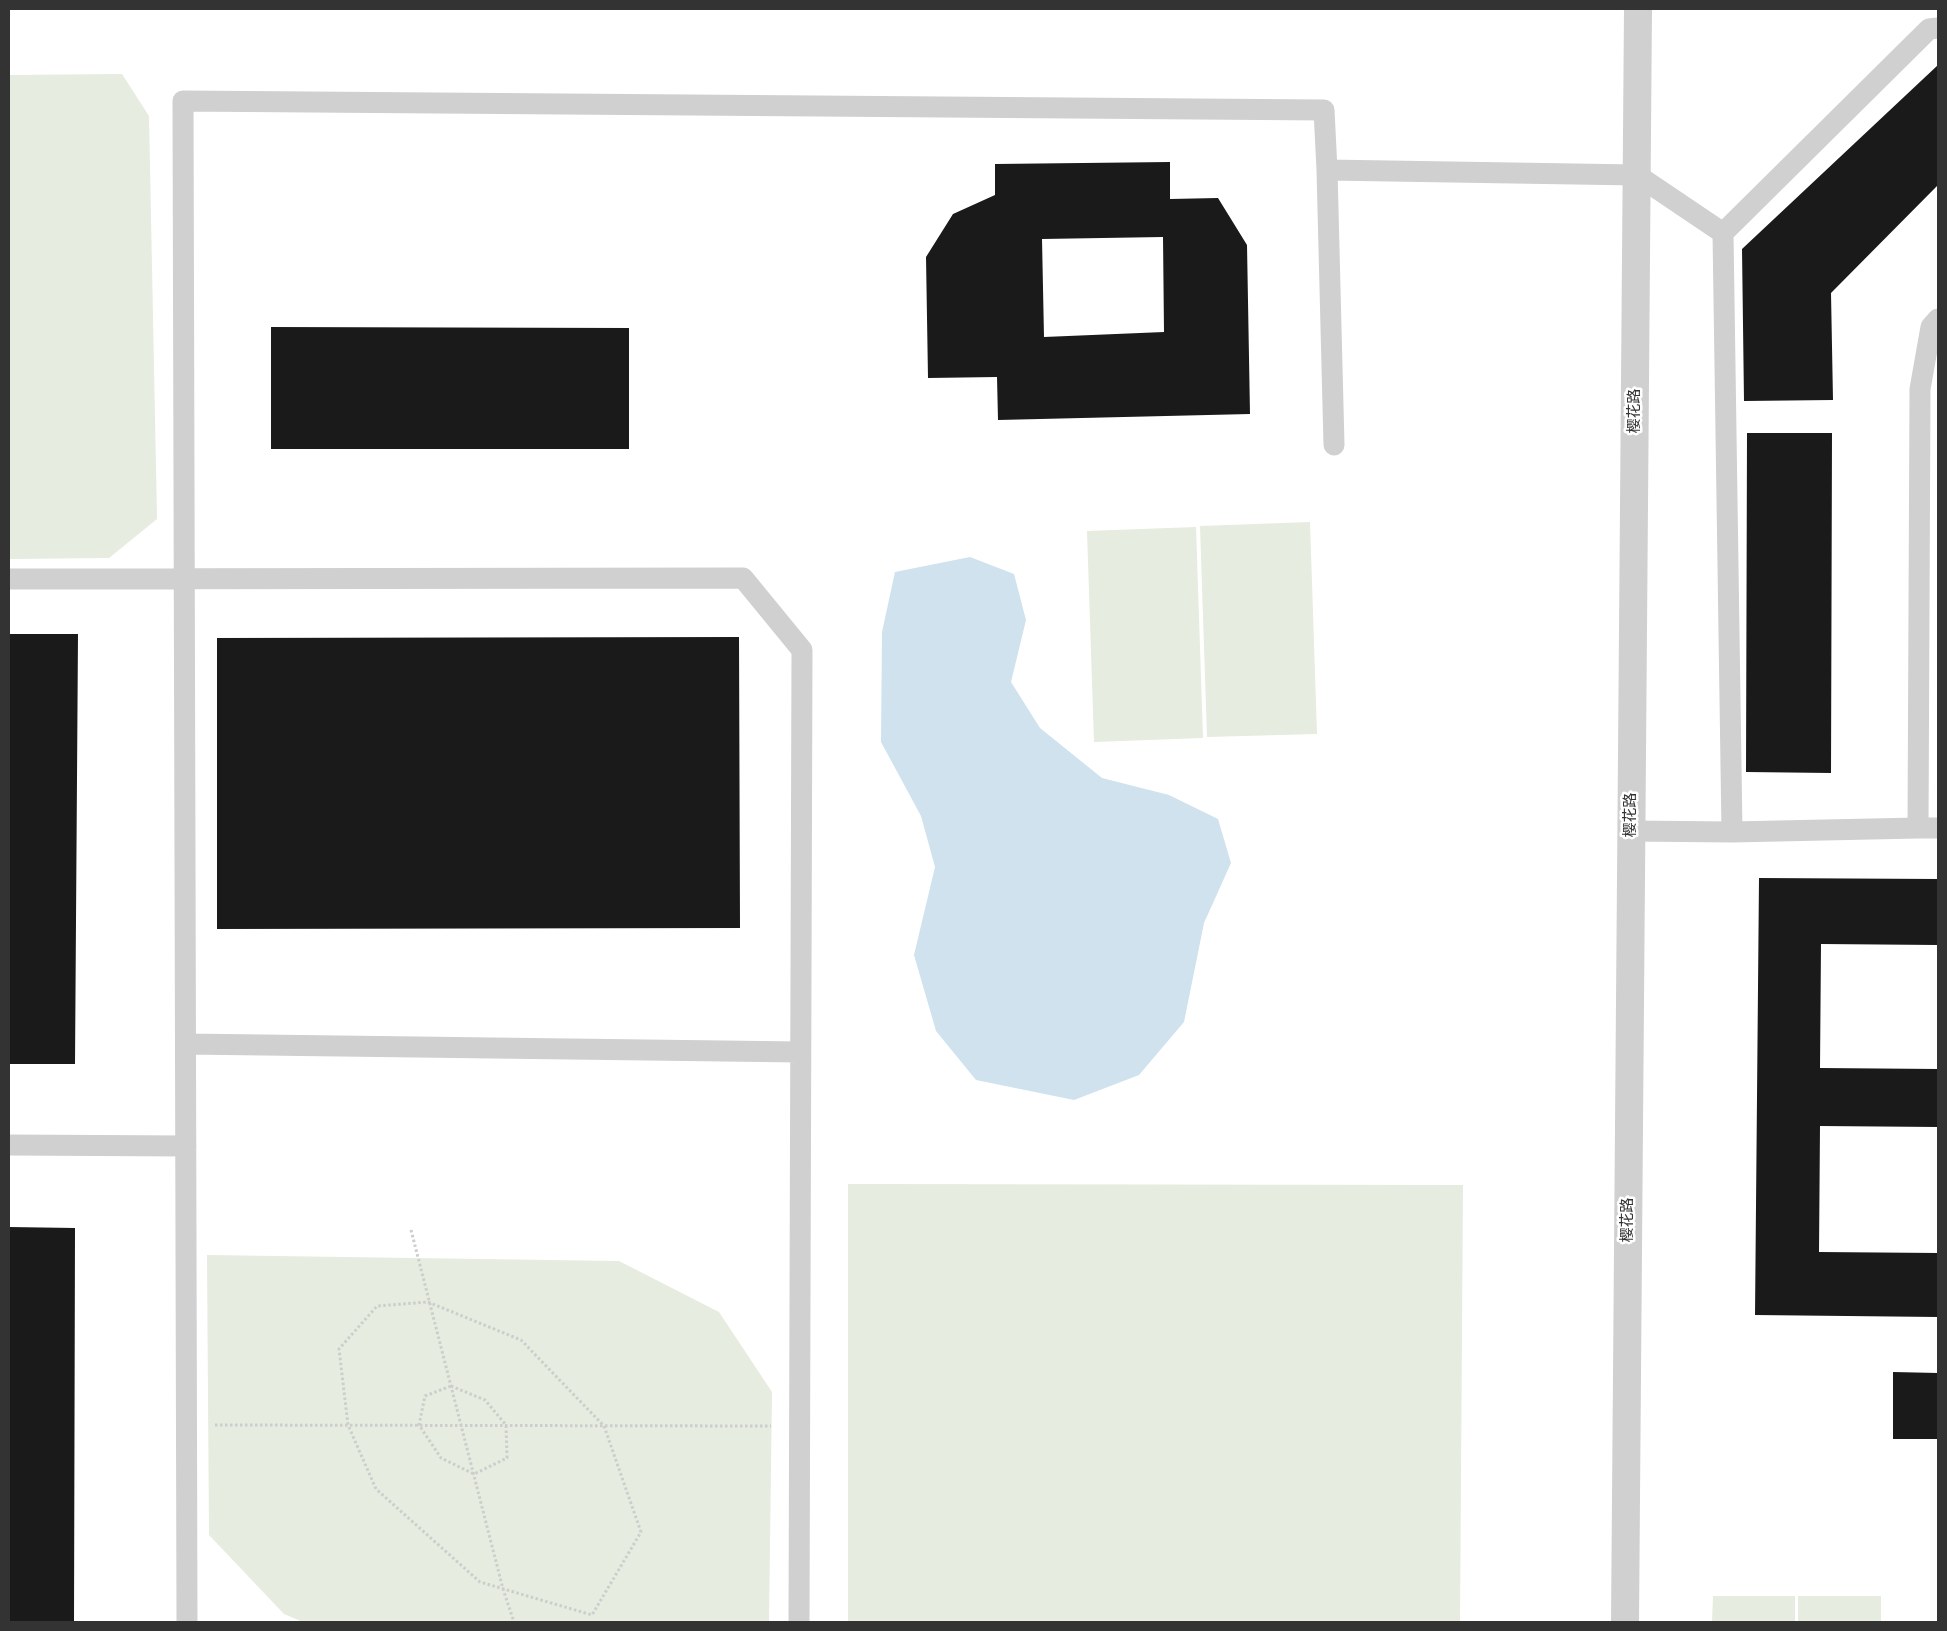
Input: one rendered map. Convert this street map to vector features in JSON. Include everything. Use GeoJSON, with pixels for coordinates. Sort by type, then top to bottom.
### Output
{"type":"FeatureCollection","features":[{"type":"Feature","properties":{"kind":"street","name":"樱花路"},"geometry":{"type":"LineString","coordinates":[[1625,1622],[1638,9]]}},
{"type":"Feature","properties":{"kind":"lane"},"geometry":{"type":"LineString","coordinates":[[1732,832],[1723,233],[1929,28],[1938,28]]}},
{"type":"Feature","properties":{"kind":"lane"},"geometry":{"type":"LineString","coordinates":[[187,1622],[183,101],[1324,110],[1334,445]]}},
{"type":"Feature","properties":{"kind":"lane"},"geometry":{"type":"LineString","coordinates":[[1327,170],[1636,174],[1723,233]]}},
{"type":"Feature","properties":{"kind":"lane"},"geometry":{"type":"LineString","coordinates":[[1631,831],[1732,832],[1928,828],[1929,457],[1920,389],[1931,327],[1938,319]]}},
{"type":"Feature","properties":{"kind":"lane"},"geometry":{"type":"LineString","coordinates":[[9,579],[743,578],[802,650],[799,1622]]}},
{"type":"Feature","properties":{"kind":"lane"},"geometry":{"type":"LineString","coordinates":[[186,1044],[800,1052]]}},
{"type":"Feature","properties":{"kind":"lane"},"geometry":{"type":"LineString","coordinates":[[9,1145],[186,1146]]}},
{"type":"Feature","properties":{"kind":"path"},"geometry":{"type":"LineString","coordinates":[[411,1230],[503,1589],[514,1622]]}},
{"type":"Feature","properties":{"kind":"path"},"geometry":{"type":"LineString","coordinates":[[428,1302],[521,1340],[604,1426],[641,1532],[592,1615],[480,1582],[376,1489],[348,1425],[339,1348],[377,1306],[428,1302]]}},
{"type":"Feature","properties":{"kind":"path"},"geometry":{"type":"LineString","coordinates":[[451,1386],[485,1400],[506,1425],[507,1458],[474,1474],[441,1458],[419,1425],[425,1396],[451,1386]]}},
{"type":"Feature","properties":{"kind":"path"},"geometry":{"type":"LineString","coordinates":[[187,1425],[799,1426]]}},
{"type":"Feature","properties":{"kind":"shaded area"},"geometry":{"type":"Polygon","coordinates":[[[122,74],[149,116],[157,519],[109,558],[9,559],[9,75],[122,74]]]}},
{"type":"Feature","properties":{"kind":"shaded area"},"geometry":{"type":"Polygon","coordinates":[[[1310,522],[1317,734],[1207,737],[1200,526],[1310,522]]]}},
{"type":"Feature","properties":{"kind":"shaded area"},"geometry":{"type":"Polygon","coordinates":[[[1196,527],[1203,738],[1094,742],[1087,531],[1196,527]]]}},
{"type":"Feature","properties":{"kind":"shaded area"},"geometry":{"type":"Polygon","coordinates":[[[848,1184],[1463,1185],[1460,1622],[848,1622],[848,1184]]]}},
{"type":"Feature","properties":{"kind":"shaded area"},"geometry":{"type":"Polygon","coordinates":[[[207,1255],[619,1261],[719,1312],[772,1392],[769,1622],[303,1622],[284,1614],[209,1535],[207,1255]]]}},
{"type":"Feature","properties":{"kind":"shaded area"},"geometry":{"type":"Polygon","coordinates":[[[1713,1596],[1795,1596],[1795,1622],[1712,1622],[1713,1596]]]}},
{"type":"Feature","properties":{"kind":"shaded area"},"geometry":{"type":"Polygon","coordinates":[[[1798,1596],[1881,1596],[1881,1622],[1798,1622],[1798,1596]]]}},
{"type":"Feature","properties":{"kind":"water"},"geometry":{"type":"Polygon","coordinates":[[[970,557],[1014,574],[1026,620],[1011,682],[1040,728],[1102,778],[1169,795],[1218,819],[1231,863],[1204,923],[1184,1022],[1139,1075],[1074,1100],[976,1080],[936,1031],[914,955],[935,867],[921,816],[881,742],[882,632],[895,572],[970,557]]]}},
{"type":"Feature","properties":{"kind":"building"},"geometry":{"type":"Polygon","coordinates":[[[1938,65],[1938,185],[1831,293],[1833,400],[1744,401],[1742,249],[1938,65]]]}},
{"type":"Feature","properties":{"kind":"building"},"geometry":{"type":"Polygon","coordinates":[[[1170,162],[1170,199],[1218,198],[1247,245],[1250,414],[998,420],[997,377],[928,378],[926,257],[953,214],[995,195],[995,164],[1170,162]],[[1163,237],[1042,239],[1044,337],[1164,332],[1163,237]]]}},
{"type":"Feature","properties":{"kind":"building"},"geometry":{"type":"Polygon","coordinates":[[[271,327],[629,328],[629,449],[271,449],[271,327]]]}},
{"type":"Feature","properties":{"kind":"building"},"geometry":{"type":"Polygon","coordinates":[[[1747,433],[1832,433],[1831,773],[1746,772],[1747,433]]]}},
{"type":"Feature","properties":{"kind":"building"},"geometry":{"type":"Polygon","coordinates":[[[9,634],[78,634],[75,1064],[9,1064],[9,634]]]}},
{"type":"Feature","properties":{"kind":"building"},"geometry":{"type":"Polygon","coordinates":[[[739,637],[740,928],[217,929],[217,638],[739,637]]]}},
{"type":"Feature","properties":{"kind":"building"},"geometry":{"type":"Polygon","coordinates":[[[1759,878],[1938,879],[1938,945],[1821,944],[1820,1068],[1938,1069],[1938,1127],[1820,1126],[1819,1252],[1938,1253],[1938,1317],[1755,1315],[1759,878]]]}},
{"type":"Feature","properties":{"kind":"building"},"geometry":{"type":"Polygon","coordinates":[[[9,1227],[75,1228],[74,1622],[9,1622],[9,1227]]]}},
{"type":"Feature","properties":{"kind":"building"},"geometry":{"type":"Polygon","coordinates":[[[1893,1372],[1938,1373],[1938,1439],[1893,1439],[1893,1372]]]}}]}
